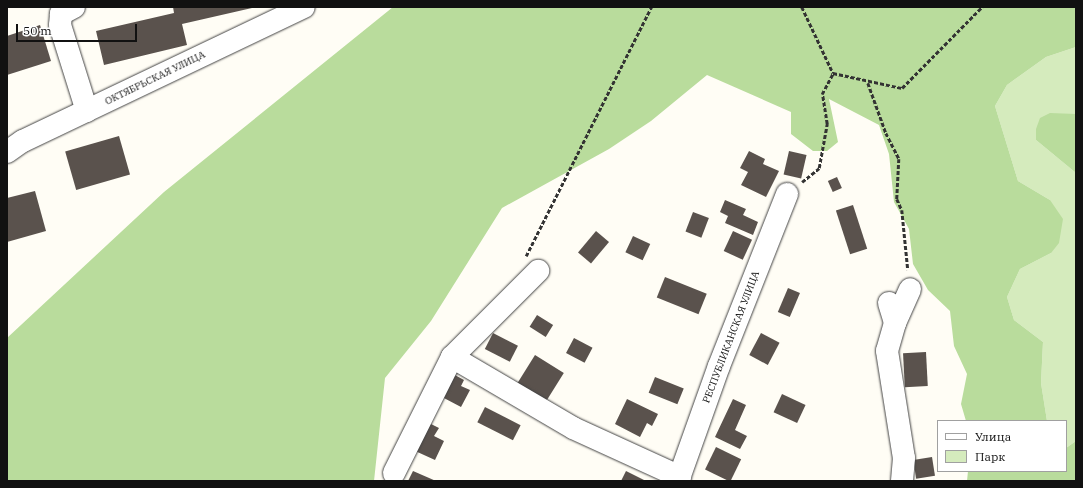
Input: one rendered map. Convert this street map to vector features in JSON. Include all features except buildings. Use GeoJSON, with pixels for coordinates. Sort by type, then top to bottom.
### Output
{"type":"FeatureCollection","features":[{"type":"Feature","properties":{"kind":"street"},"geometry":{"type":"LineString","coordinates":[[74,7],[61,14],[60,25],[87,111]]}},
{"type":"Feature","properties":{"kind":"street","name":"ОКТЯБРЬСКАЯ УЛИЦА"},"geometry":{"type":"LineString","coordinates":[[7,152],[23,141],[304,7]]}},
{"type":"Feature","properties":{"kind":"street","name":"РЕСПУБЛИКАНСКАЯ УЛИЦА"},"geometry":{"type":"LineString","coordinates":[[679,479],[719,366],[787,194]]}},
{"type":"Feature","properties":{"kind":"street"},"geometry":{"type":"LineString","coordinates":[[394,473],[452,357],[531,265]]}},
{"type":"Feature","properties":{"kind":"street"},"geometry":{"type":"LineString","coordinates":[[902,481],[904,458],[887,351],[892,313],[910,289]]}},
{"type":"Feature","properties":{"kind":"street"},"geometry":{"type":"LineString","coordinates":[[452,357],[573,428],[679,479]]}},
{"type":"Feature","properties":{"kind":"path"},"geometry":{"type":"LineString","coordinates":[[531,265],[651,7]]}},
{"type":"Feature","properties":{"kind":"path"},"geometry":{"type":"LineString","coordinates":[[802,7],[833,74]]}},
{"type":"Feature","properties":{"kind":"path"},"geometry":{"type":"LineString","coordinates":[[833,74],[868,83],[902,88],[982,7]]}},
{"type":"Feature","properties":{"kind":"path"},"geometry":{"type":"LineString","coordinates":[[787,194],[819,168],[827,124],[822,94],[833,74]]}},
{"type":"Feature","properties":{"kind":"path"},"geometry":{"type":"LineString","coordinates":[[868,83],[886,133],[899,159],[897,199],[902,210],[910,289]]}},
{"type":"Feature","properties":{"kind":"green space"},"geometry":{"type":"Polygon","coordinates":[[[393,7],[1076,7],[1076,47],[1046,57],[1007,85],[995,106],[1018,181],[1050,200],[1063,219],[1059,243],[1051,253],[1020,269],[1007,297],[1014,320],[1043,342],[1041,383],[1047,420],[966,420],[961,404],[967,374],[954,346],[950,311],[928,290],[913,264],[909,229],[894,202],[889,154],[879,125],[829,99],[838,142],[827,151],[813,151],[791,134],[791,112],[707,75],[651,121],[609,149],[502,208],[431,321],[385,378],[374,481],[7,481],[7,338],[164,192],[393,7]]]}},
{"type":"Feature","properties":{"kind":"green space"},"geometry":{"type":"Polygon","coordinates":[[[1076,47],[1076,114],[1036,140],[1076,173],[1076,441],[1067,447],[1067,420],[1047,420],[1041,383],[1043,342],[1014,320],[1007,297],[1020,269],[1051,253],[1050,200],[1018,181],[995,106],[1007,85],[1046,57],[1076,47]]]}},
{"type":"Feature","properties":{"kind":"green space"},"geometry":{"type":"Polygon","coordinates":[[[1050,113],[1076,114],[1076,173],[1036,140],[1036,129],[1040,118],[1050,113]]]}},
{"type":"Feature","properties":{"kind":"green space"},"geometry":{"type":"Polygon","coordinates":[[[1076,441],[1076,481],[967,481],[968,472],[1067,472],[1067,447],[1076,441]]]}}]}
